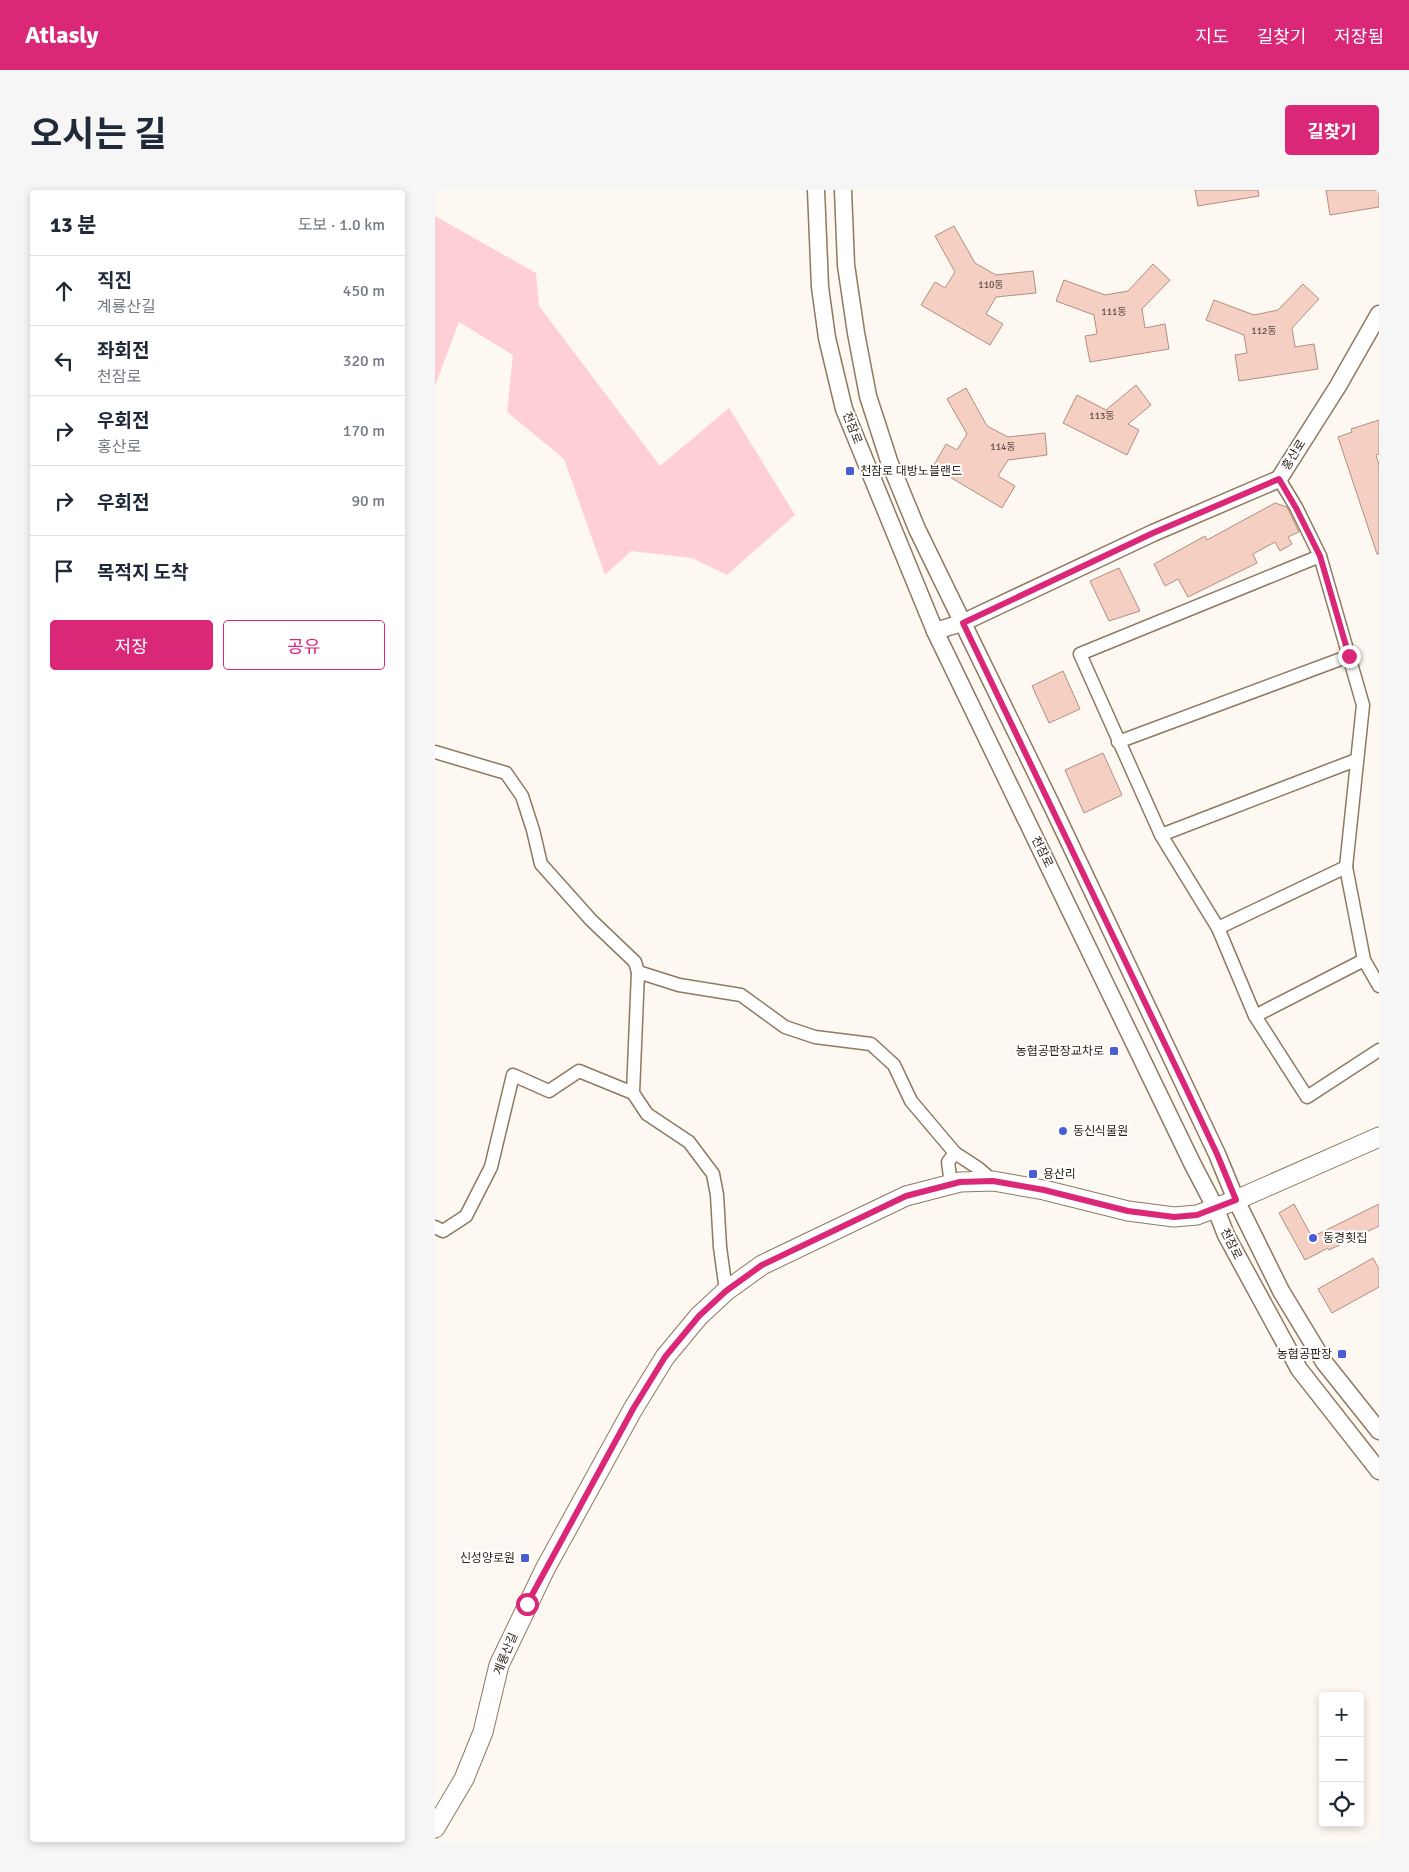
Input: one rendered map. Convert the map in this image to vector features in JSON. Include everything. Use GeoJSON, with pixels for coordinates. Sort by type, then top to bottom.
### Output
{"type":"FeatureCollection","features":[{"type":"Feature","properties":{"kind":"main road"},"geometry":{"type":"LineString","coordinates":[[1236,1200],[1379,1137]]}},
{"type":"Feature","properties":{"kind":"main road","name":"계룡산길"},"geometry":{"type":"LineString","coordinates":[[435,1828],[464,1779],[483,1732],[499,1665],[545,1569],[633,1409],[665,1357],[699,1316],[726,1291],[762,1265],[906,1196],[960,1182],[993,1181],[1044,1190],[1128,1211],[1174,1217],[1197,1215],[1236,1200]]}},
{"type":"Feature","properties":{"kind":"street","name":"천잠로"},"geometry":{"type":"LineString","coordinates":[[815,190],[827,338],[844,409],[935,632],[1215,1207],[1226,1235],[1299,1369],[1379,1470]]}},
{"type":"Feature","properties":{"kind":"street","name":"천잠로"},"geometry":{"type":"LineString","coordinates":[[843,190],[846,265],[867,396],[889,461],[917,529],[1189,1094],[1236,1200],[1281,1291],[1324,1362],[1379,1431]]}},
{"type":"Feature","properties":{"kind":"street","name":"홍산로"},"geometry":{"type":"LineString","coordinates":[[935,632],[963,623],[1153,533],[1279,479],[1338,386],[1379,314]]}},
{"type":"Feature","properties":{"kind":"street"},"geometry":{"type":"LineString","coordinates":[[1279,479],[1320,556],[1363,704],[1346,867],[1364,960],[1379,986]]}},
{"type":"Feature","properties":{"kind":"street"},"geometry":{"type":"LineString","coordinates":[[1320,556],[1080,654],[1161,835],[1218,928],[1255,1016],[1307,1098],[1379,1050]]}},
{"type":"Feature","properties":{"kind":"street"},"geometry":{"type":"LineString","coordinates":[[1118,742],[1349,656]]}},
{"type":"Feature","properties":{"kind":"street"},"geometry":{"type":"LineString","coordinates":[[435,752],[506,773],[522,796],[541,864],[591,920],[635,962],[638,972],[633,1093]]}},
{"type":"Feature","properties":{"kind":"street"},"geometry":{"type":"LineString","coordinates":[[1161,835],[1356,760]]}},
{"type":"Feature","properties":{"kind":"street"},"geometry":{"type":"LineString","coordinates":[[1218,928],[1346,867]]}},
{"type":"Feature","properties":{"kind":"street"},"geometry":{"type":"LineString","coordinates":[[1255,1016],[1364,960]]}},
{"type":"Feature","properties":{"kind":"street"},"geometry":{"type":"LineString","coordinates":[[638,972],[679,985],[741,996],[785,1027],[815,1037],[871,1044],[894,1065],[911,1101],[955,1153],[979,1168],[993,1181]]}},
{"type":"Feature","properties":{"kind":"street"},"geometry":{"type":"LineString","coordinates":[[435,1227],[443,1231],[466,1216],[491,1167],[513,1075],[549,1091],[579,1071],[633,1093],[647,1114],[689,1142],[713,1174],[717,1195],[720,1247],[726,1291]]}},
{"type":"Feature","properties":{"kind":"street"},"geometry":{"type":"LineString","coordinates":[[951,1184],[948,1162],[955,1153]]}},
{"type":"Feature","properties":{"kind":"shaded area"},"geometry":{"type":"Polygon","coordinates":[[[435,216],[536,273],[539,306],[660,466],[729,408],[795,515],[727,575],[692,558],[631,551],[605,575],[564,459],[507,412],[513,355],[459,322],[435,386],[435,216]]]}},
{"type":"Feature","properties":{"kind":"building"},"geometry":{"type":"Polygon","coordinates":[[[1195,190],[1258,190],[1259,196],[1198,206],[1195,190]]]}},
{"type":"Feature","properties":{"kind":"building"},"geometry":{"type":"Polygon","coordinates":[[[1326,190],[1379,190],[1379,207],[1330,215],[1326,190]]]}},
{"type":"Feature","properties":{"kind":"building"},"geometry":{"type":"Polygon","coordinates":[[[954,226],[975,263],[996,275],[1033,271],[1036,293],[996,297],[986,314],[1003,324],[990,345],[921,305],[935,282],[945,288],[955,272],[935,236],[954,226]]]}},
{"type":"Feature","properties":{"kind":"building"},"geometry":{"type":"Polygon","coordinates":[[[1153,264],[1170,280],[1142,309],[1145,328],[1165,324],[1169,349],[1090,362],[1085,336],[1097,334],[1094,315],[1056,301],[1064,280],[1105,295],[1128,291],[1153,264]]]}},
{"type":"Feature","properties":{"kind":"building"},"geometry":{"type":"Polygon","coordinates":[[[1303,284],[1319,299],[1292,328],[1295,347],[1314,344],[1318,369],[1239,381],[1235,355],[1247,353],[1244,335],[1206,320],[1214,300],[1254,315],[1278,310],[1303,284]]]}},
{"type":"Feature","properties":{"kind":"building"},"geometry":{"type":"Polygon","coordinates":[[[1136,385],[1151,405],[1128,424],[1139,430],[1127,455],[1063,423],[1077,395],[1106,410],[1136,385]]]}},
{"type":"Feature","properties":{"kind":"building"},"geometry":{"type":"Polygon","coordinates":[[[966,388],[987,426],[1008,437],[1045,433],[1047,455],[1008,460],[998,476],[1015,486],[1002,508],[933,467],[946,444],[957,450],[967,434],[947,399],[966,388]]]}},
{"type":"Feature","properties":{"kind":"building"},"geometry":{"type":"Polygon","coordinates":[[[1379,420],[1379,454],[1376,455],[1379,465],[1379,554],[1377,554],[1338,437],[1352,432],[1351,429],[1379,420]]]}},
{"type":"Feature","properties":{"kind":"building"},"geometry":{"type":"Polygon","coordinates":[[[1275,503],[1287,507],[1299,532],[1288,537],[1292,544],[1280,551],[1275,542],[1253,554],[1257,563],[1188,597],[1178,579],[1165,586],[1154,564],[1205,536],[1207,540],[1275,503]]]}},
{"type":"Feature","properties":{"kind":"building"},"geometry":{"type":"Polygon","coordinates":[[[1119,568],[1140,611],[1109,621],[1090,581],[1119,568]]]}},
{"type":"Feature","properties":{"kind":"building"},"geometry":{"type":"Polygon","coordinates":[[[1063,671],[1080,709],[1049,723],[1032,686],[1063,671]]]}},
{"type":"Feature","properties":{"kind":"building"},"geometry":{"type":"Polygon","coordinates":[[[1103,753],[1122,795],[1084,813],[1065,770],[1103,753]]]}},
{"type":"Feature","properties":{"kind":"building"},"geometry":{"type":"Polygon","coordinates":[[[1294,1204],[1312,1237],[1379,1204],[1379,1226],[1305,1260],[1279,1213],[1294,1204]]]}},
{"type":"Feature","properties":{"kind":"building"},"geometry":{"type":"Polygon","coordinates":[[[1373,1258],[1379,1269],[1379,1287],[1332,1313],[1318,1289],[1373,1258]]]}},
{"type":"Feature","properties":{"kind":"place","name":"천잠로 대방노블랜드"},"geometry":{"type":"Point","coordinates":[850,471]}},
{"type":"Feature","properties":{"kind":"place","name":"농협공판장교차로"},"geometry":{"type":"Point","coordinates":[1114,1051]}},
{"type":"Feature","properties":{"kind":"place","name":"동신식물원"},"geometry":{"type":"Point","coordinates":[1063,1131]}},
{"type":"Feature","properties":{"kind":"place","name":"용산리"},"geometry":{"type":"Point","coordinates":[1033,1174]}},
{"type":"Feature","properties":{"kind":"place","name":"동경횟집"},"geometry":{"type":"Point","coordinates":[1313,1238]}},
{"type":"Feature","properties":{"kind":"place","name":"농협공판장"},"geometry":{"type":"Point","coordinates":[1342,1354]}},
{"type":"Feature","properties":{"kind":"place","name":"신성양로원"},"geometry":{"type":"Point","coordinates":[525,1558]}},
{"type":"Feature","properties":{"kind":"route"},"geometry":{"type":"LineString","coordinates":[[527,1604],[633,1409],[665,1357],[699,1316],[726,1291],[762,1265],[906,1196],[960,1182],[993,1181],[1044,1190],[1128,1211],[1174,1217],[1197,1215],[1236,1200],[1185,1086],[963,623],[1153,533],[1279,479],[1320,556],[1349,656]]}}]}
